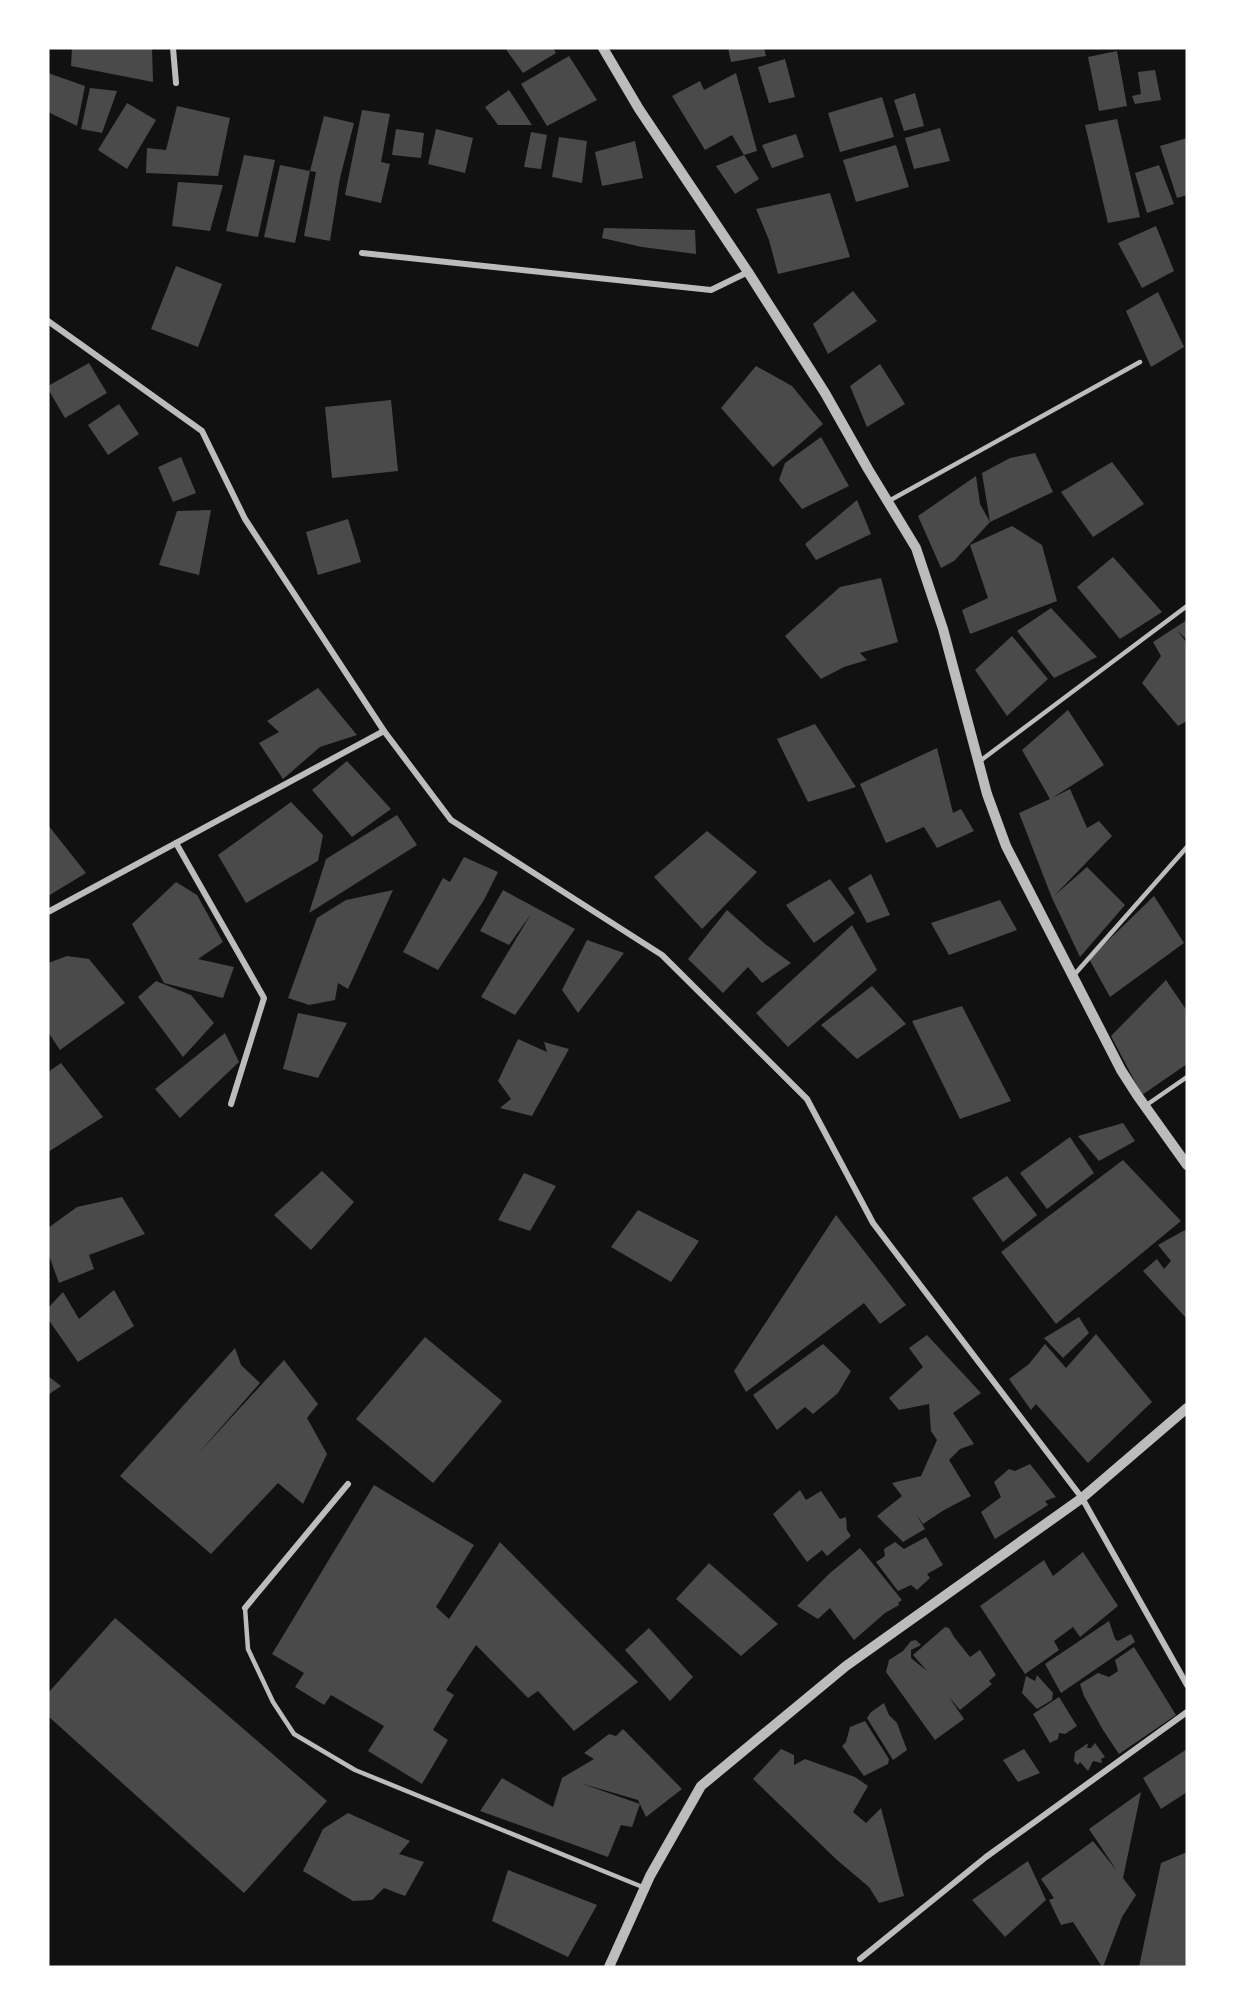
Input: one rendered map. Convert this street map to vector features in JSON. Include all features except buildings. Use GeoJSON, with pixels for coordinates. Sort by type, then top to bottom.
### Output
{"type":"FeatureCollection","features":[{"type":"Feature","properties":{"kind":"street"},"geometry":{"type":"LineString","coordinates":[[172,48],[176,83]]}},
{"type":"Feature","properties":{"kind":"street"},"geometry":{"type":"LineString","coordinates":[[603,48],[639,109],[748,272],[825,393],[916,548],[943,629],[987,794],[1006,846],[1121,1070],[1187,1165]]}},
{"type":"Feature","properties":{"kind":"street"},"geometry":{"type":"LineString","coordinates":[[362,253],[711,290],[748,272]]}},
{"type":"Feature","properties":{"kind":"street"},"geometry":{"type":"LineString","coordinates":[[48,321],[202,431],[245,519],[384,731],[451,820],[662,955],[807,1099],[873,1223],[1082,1498],[1187,1685]]}},
{"type":"Feature","properties":{"kind":"street"},"geometry":{"type":"LineString","coordinates":[[48,912],[384,731]]}},
{"type":"Feature","properties":{"kind":"street"},"geometry":{"type":"LineString","coordinates":[[176,843],[264,998],[231,1104]]}},
{"type":"Feature","properties":{"kind":"street"},"geometry":{"type":"LineString","coordinates":[[609,1967],[645,1888],[701,1786],[846,1666],[1082,1498],[1187,1408]]}},
{"type":"Feature","properties":{"kind":"street"},"geometry":{"type":"LineString","coordinates":[[245,1608],[348,1484]]}},
{"type":"Feature","properties":{"kind":"street"},"geometry":{"type":"LineString","coordinates":[[860,1959],[986,1857],[1187,1712]]}},
{"type":"Feature","properties":{"kind":"lane"},"geometry":{"type":"LineString","coordinates":[[887,502],[1140,362]]}},
{"type":"Feature","properties":{"kind":"lane"},"geometry":{"type":"LineString","coordinates":[[978,762],[1187,606]]}},
{"type":"Feature","properties":{"kind":"lane"},"geometry":{"type":"LineString","coordinates":[[1072,977],[1187,847]]}},
{"type":"Feature","properties":{"kind":"lane"},"geometry":{"type":"LineString","coordinates":[[1145,1106],[1187,1077]]}},
{"type":"Feature","properties":{"kind":"lane"},"geometry":{"type":"LineString","coordinates":[[245,1608],[248,1649],[273,1702],[294,1734],[355,1770],[645,1888]]}}]}
